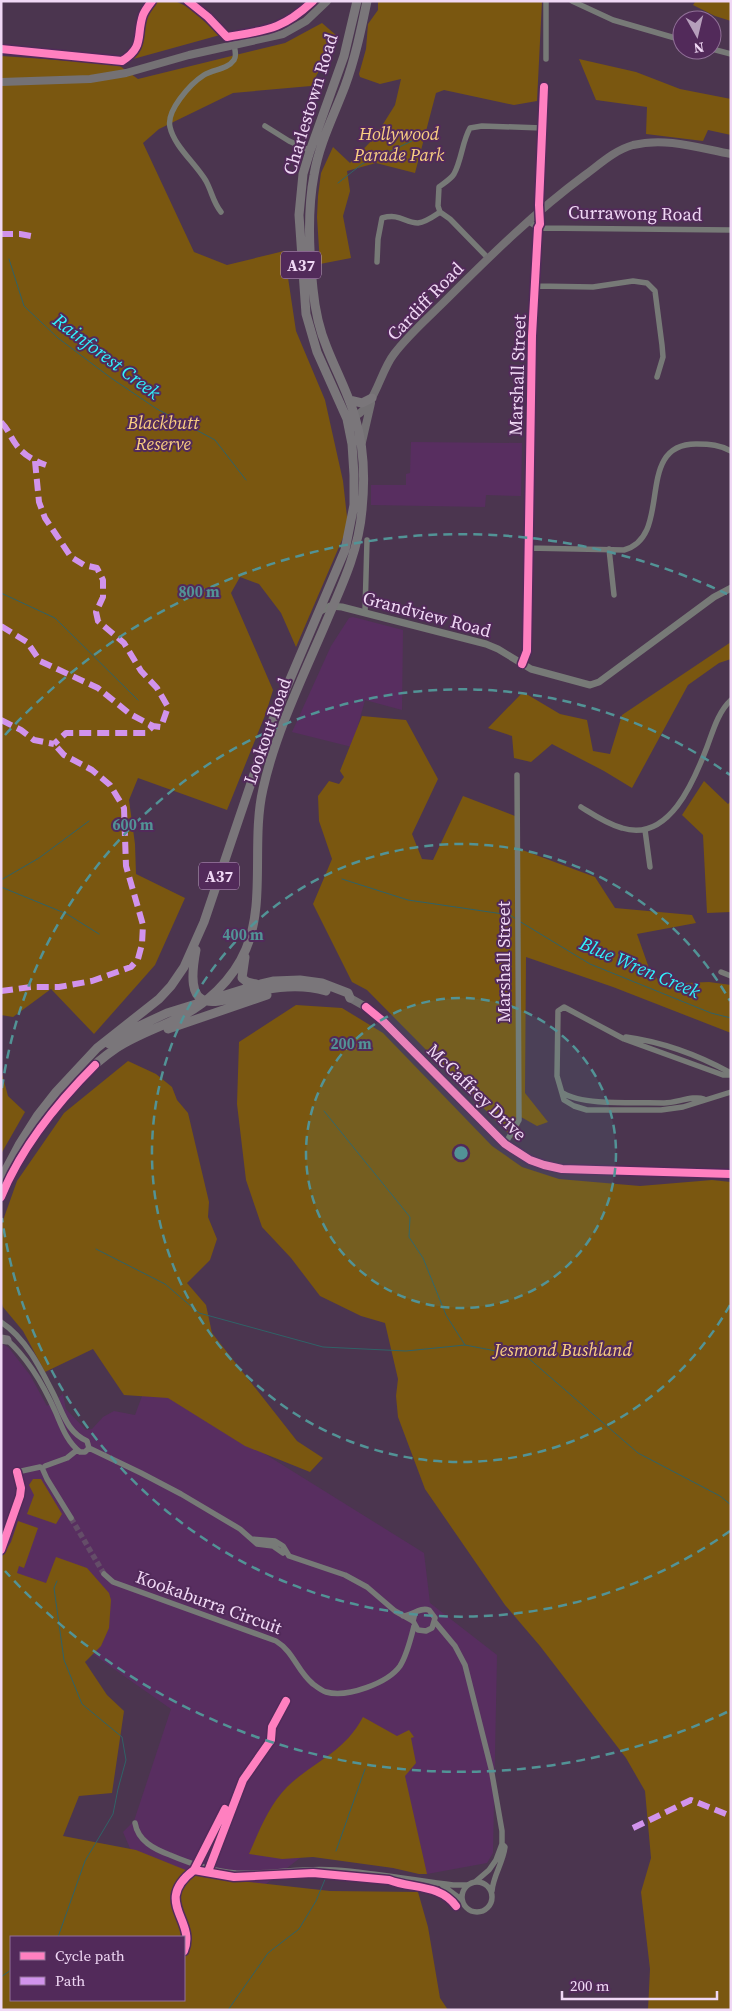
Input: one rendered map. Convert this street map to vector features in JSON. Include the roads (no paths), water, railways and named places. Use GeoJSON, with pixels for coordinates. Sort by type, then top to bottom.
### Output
{"type":"FeatureCollection","features":[{"type":"Feature","properties":{"kind":"highway","name":"Charlestown Road"},"geometry":{"type":"LineString","coordinates":[[351,418],[317,352],[306,314],[299,214],[303,174],[339,72],[357,1]]}},
{"type":"Feature","properties":{"kind":"highway","name":"Charlestown Road"},"geometry":{"type":"LineString","coordinates":[[351,418],[350,400],[319,328],[312,287],[309,212],[314,173],[319,154],[350,70],[367,1]]}},
{"type":"Feature","properties":{"kind":"highway"},"geometry":{"type":"LineString","coordinates":[[350,400],[362,404],[372,398]]}},
{"type":"Feature","properties":{"kind":"highway","name":"Lookout Road"},"geometry":{"type":"LineString","coordinates":[[1,1197],[7,1183],[36,1136],[59,1105],[95,1064],[134,1038],[178,1018],[206,1000],[226,982],[245,952],[255,918],[257,825],[267,774],[274,752],[351,563],[360,531],[363,505],[362,448],[351,418]]}},
{"type":"Feature","properties":{"kind":"highway","name":"Lookout Road"},"geometry":{"type":"LineString","coordinates":[[1,1179],[38,1115],[84,1061],[104,1042],[150,1007],[171,986],[190,957],[204,922],[268,732],[344,553],[352,518],[354,463],[351,418]]}},
{"type":"Feature","properties":{"kind":"highway"},"geometry":{"type":"LineString","coordinates":[[204,922],[193,965],[192,983],[197,994],[206,1000],[214,1003],[266,990],[290,987],[321,989],[350,998]]}},
{"type":"Feature","properties":{"kind":"highway"},"geometry":{"type":"LineString","coordinates":[[245,952],[242,978],[250,983],[261,984]]}},
{"type":"Feature","properties":{"kind":"highway"},"geometry":{"type":"LineString","coordinates":[[84,1061],[145,1023],[177,1009],[261,984],[289,980],[312,981],[348,993],[350,998]]}},
{"type":"Feature","properties":{"kind":"highway"},"geometry":{"type":"LineString","coordinates":[[192,983],[198,990],[205,992],[213,990],[226,982]]}},
{"type":"Feature","properties":{"kind":"highway"},"geometry":{"type":"LineString","coordinates":[[134,1038],[140,1039],[276,993],[309,990],[350,998]]}},
{"type":"Feature","properties":{"kind":"main road"},"geometry":{"type":"LineString","coordinates":[[1,82],[107,77],[283,34],[306,21],[327,2]]}},
{"type":"Feature","properties":{"kind":"main road","name":"Cardiff Road"},"geometry":{"type":"LineString","coordinates":[[351,418],[364,412],[381,376],[396,351],[488,258],[539,211],[612,155],[631,146],[649,142],[665,142],[731,154]]}},
{"type":"Feature","properties":{"kind":"main road"},"geometry":{"type":"LineString","coordinates":[[362,448],[365,426],[371,411],[372,398]]}},
{"type":"Feature","properties":{"kind":"main road","name":"McCaffrey Drive"},"geometry":{"type":"LineString","coordinates":[[350,998],[366,1006],[383,1021],[505,1144],[530,1160],[544,1166],[562,1169],[731,1174]]}},
{"type":"Feature","properties":{"kind":"street"},"geometry":{"type":"LineString","coordinates":[[1,49],[122,61],[131,55],[139,41],[143,14],[152,1]]}},
{"type":"Feature","properties":{"kind":"street"},"geometry":{"type":"LineString","coordinates":[[188,1],[208,16],[221,32]]}},
{"type":"Feature","properties":{"kind":"street"},"geometry":{"type":"LineString","coordinates":[[546,1],[546,59]]}},
{"type":"Feature","properties":{"kind":"street"},"geometry":{"type":"LineString","coordinates":[[572,1],[613,20],[672,37]]}},
{"type":"Feature","properties":{"kind":"street"},"geometry":{"type":"LineString","coordinates":[[221,212],[213,202],[206,182],[173,135],[169,120],[172,111],[189,87],[205,74],[233,62],[236,56],[234,45]]}},
{"type":"Feature","properties":{"kind":"street","name":"Marshall Street"},"geometry":{"type":"LineString","coordinates":[[522,664],[527,651],[532,336],[538,228],[540,224],[544,87]]}},
{"type":"Feature","properties":{"kind":"street"},"geometry":{"type":"LineString","coordinates":[[265,126],[289,141],[319,154]]}},
{"type":"Feature","properties":{"kind":"street"},"geometry":{"type":"LineString","coordinates":[[488,258],[450,219],[440,212],[438,206],[439,187],[453,176],[460,161],[465,137],[470,128],[482,126],[542,128]]}},
{"type":"Feature","properties":{"kind":"street"},"geometry":{"type":"LineString","coordinates":[[377,262],[378,239],[382,218],[393,215],[417,223],[428,220],[440,212]]}},
{"type":"Feature","properties":{"kind":"street"},"geometry":{"type":"LineString","coordinates":[[528,221],[538,228]]}},
{"type":"Feature","properties":{"kind":"street","name":"Currawong Road"},"geometry":{"type":"LineString","coordinates":[[538,228],[731,230]]}},
{"type":"Feature","properties":{"kind":"street"},"geometry":{"type":"LineString","coordinates":[[535,286],[593,287],[633,281],[647,283],[655,292],[662,345],[663,357],[657,377]]}},
{"type":"Feature","properties":{"kind":"street"},"geometry":{"type":"LineString","coordinates":[[528,548],[609,550],[631,548],[646,534],[659,469],[669,454],[682,446],[693,444],[713,444],[731,451]]}},
{"type":"Feature","properties":{"kind":"street"},"geometry":{"type":"LineString","coordinates":[[366,612],[367,540]]}},
{"type":"Feature","properties":{"kind":"street"},"geometry":{"type":"LineString","coordinates":[[609,550],[614,595]]}},
{"type":"Feature","properties":{"kind":"street","name":"Grandview Road"},"geometry":{"type":"LineString","coordinates":[[333,605],[486,644],[531,669],[582,684],[595,684],[710,599],[731,588]]}},
{"type":"Feature","properties":{"kind":"street"},"geometry":{"type":"LineString","coordinates":[[319,612],[333,605]]}},
{"type":"Feature","properties":{"kind":"street"},"geometry":{"type":"LineString","coordinates":[[581,807],[621,828],[644,830],[666,818],[696,776],[718,719],[731,700]]}},
{"type":"Feature","properties":{"kind":"street","name":"Marshall Street"},"geometry":{"type":"LineString","coordinates":[[505,1144],[519,1120],[517,775]]}},
{"type":"Feature","properties":{"kind":"street"},"geometry":{"type":"LineString","coordinates":[[644,830],[650,867]]}},
{"type":"Feature","properties":{"kind":"street"},"geometry":{"type":"LineString","coordinates":[[720,972],[731,976]]}},
{"type":"Feature","properties":{"kind":"street"},"geometry":{"type":"LineString","coordinates":[[731,1074],[723,1075],[614,1035],[564,1007],[558,1011],[557,1076],[564,1100],[574,1106],[586,1110],[661,1110],[683,1107],[731,1092]]}},
{"type":"Feature","properties":{"kind":"street"},"geometry":{"type":"LineString","coordinates":[[614,1035],[641,1038],[696,1055],[731,1074]]}},
{"type":"Feature","properties":{"kind":"street"},"geometry":{"type":"LineString","coordinates":[[563,1093],[578,1100],[593,1101],[674,1103],[699,1097],[704,1099]]}},
{"type":"Feature","properties":{"kind":"street"},"geometry":{"type":"LineString","coordinates":[[1,1322],[24,1343],[53,1393],[71,1431],[87,1442],[89,1448],[168,1486],[240,1529],[257,1544],[275,1546],[283,1554],[284,1548],[289,1556],[345,1575],[356,1581],[376,1594],[422,1631]]}},
{"type":"Feature","properties":{"kind":"street"},"geometry":{"type":"LineString","coordinates":[[3,1338],[16,1348],[36,1376],[68,1440],[83,1453],[89,1448]]}},
{"type":"Feature","properties":{"kind":"street"},"geometry":{"type":"LineString","coordinates":[[1,1550],[20,1496],[21,1488],[17,1472],[43,1467],[67,1458],[76,1448],[77,1441],[82,1439]]}},
{"type":"Feature","properties":{"kind":"street"},"geometry":{"type":"LineString","coordinates":[[43,1467],[71,1518]]}},
{"type":"Feature","properties":{"kind":"street","name":"Kookaburra Circuit"},"geometry":{"type":"LineString","coordinates":[[104,1574],[113,1582],[276,1640],[286,1647],[306,1678],[326,1692],[337,1693],[364,1688],[388,1676],[399,1667],[410,1639],[413,1624]]}},
{"type":"Feature","properties":{"kind":"street"},"geometry":{"type":"LineString","coordinates":[[135,1823],[136,1832],[157,1850],[209,1869],[237,1873],[311,1868],[440,1883],[467,1885],[475,1882],[493,1864],[502,1844],[502,1831],[491,1768],[467,1672],[459,1652],[444,1635],[435,1622],[434,1615],[429,1610],[422,1609],[403,1616]]}},
{"type":"Feature","properties":{"kind":"street"},"geometry":{"type":"LineString","coordinates":[[413,1624],[415,1613]]}},
{"type":"Feature","properties":{"kind":"street"},"geometry":{"type":"LineString","coordinates":[[429,1630],[435,1622]]}},
{"type":"Feature","properties":{"kind":"street"},"geometry":{"type":"LineString","coordinates":[[410,1639],[422,1631],[429,1630],[444,1635]]}},
{"type":"Feature","properties":{"kind":"street"},"geometry":{"type":"LineString","coordinates":[[440,1883],[462,1900],[468,1908],[482,1911],[490,1904],[493,1884],[504,1853],[505,1847],[502,1844]]}},
{"type":"Feature","properties":{"kind":"street"},"geometry":{"type":"LineString","coordinates":[[475,1882],[488,1886],[492,1894]]}},
{"type":"Feature","properties":{"kind":"street"},"geometry":{"type":"LineString","coordinates":[[462,1900],[462,1893],[467,1885]]}},
{"type":"Feature","properties":{"kind":"waterway"},"geometry":{"type":"LineString","coordinates":[[338,183],[362,164],[412,141]]}},
{"type":"Feature","properties":{"kind":"waterway","name":"Rainforest Creek"},"geometry":{"type":"LineString","coordinates":[[9,259],[24,306],[58,338],[111,378],[157,409],[215,440],[246,480]]}},
{"type":"Feature","properties":{"kind":"waterway"},"geometry":{"type":"LineString","coordinates":[[1,593],[55,618],[138,700]]}},
{"type":"Feature","properties":{"kind":"waterway"},"geometry":{"type":"LineString","coordinates":[[1,880],[39,858],[89,821]]}},
{"type":"Feature","properties":{"kind":"waterway","name":"Blue Wren Creek"},"geometry":{"type":"LineString","coordinates":[[342,879],[408,900],[510,915],[516,919]]}},
{"type":"Feature","properties":{"kind":"waterway"},"geometry":{"type":"LineString","coordinates":[[1,887],[67,914],[99,934]]}},
{"type":"Feature","properties":{"kind":"waterway","name":"Blue Wren Creek"},"geometry":{"type":"LineString","coordinates":[[519,921],[590,964],[711,1013],[731,1018]]}},
{"type":"Feature","properties":{"kind":"waterway"},"geometry":{"type":"LineString","coordinates":[[324,1111],[410,1217],[409,1237],[423,1258],[446,1315],[465,1345]]}},
{"type":"Feature","properties":{"kind":"waterway"},"geometry":{"type":"LineString","coordinates":[[96,1249],[165,1284],[199,1313],[323,1347],[406,1351],[465,1345],[527,1357],[638,1453],[720,1496],[731,1505]]}},
{"type":"Feature","properties":{"kind":"waterway"},"geometry":{"type":"LineString","coordinates":[[57,1581],[54,1588],[64,1660],[82,1704],[122,1737],[126,1760],[113,1814],[85,1861],[58,1936]]}},
{"type":"Feature","properties":{"kind":"waterway"},"geometry":{"type":"LineString","coordinates":[[336,1851],[365,1769]]}},
{"type":"Feature","properties":{"kind":"waterway"},"geometry":{"type":"LineString","coordinates":[[228,2010],[268,1953],[299,1929],[316,1901],[326,1877]]}},
{"type":"Feature","properties":{"kind":"waterway"},"geometry":{"type":"LineString","coordinates":[[1,1977],[10,1971]]}},
{"type":"Feature","properties":{"kind":"tunnel"},"geometry":{"type":"LineString","coordinates":[[71,1518],[104,1574]]}},
{"type":"Feature","properties":{"kind":"park label","name":"Hollywood Parade Park"},"geometry":{"type":"Point","coordinates":[399,143]}},
{"type":"Feature","properties":{"kind":"park label","name":"Blackbutt Reserve"},"geometry":{"type":"Point","coordinates":[163,432]}},
{"type":"Feature","properties":{"kind":"park label","name":"Jesmond Bushland"},"geometry":{"type":"Point","coordinates":[563,1349]}}]}
